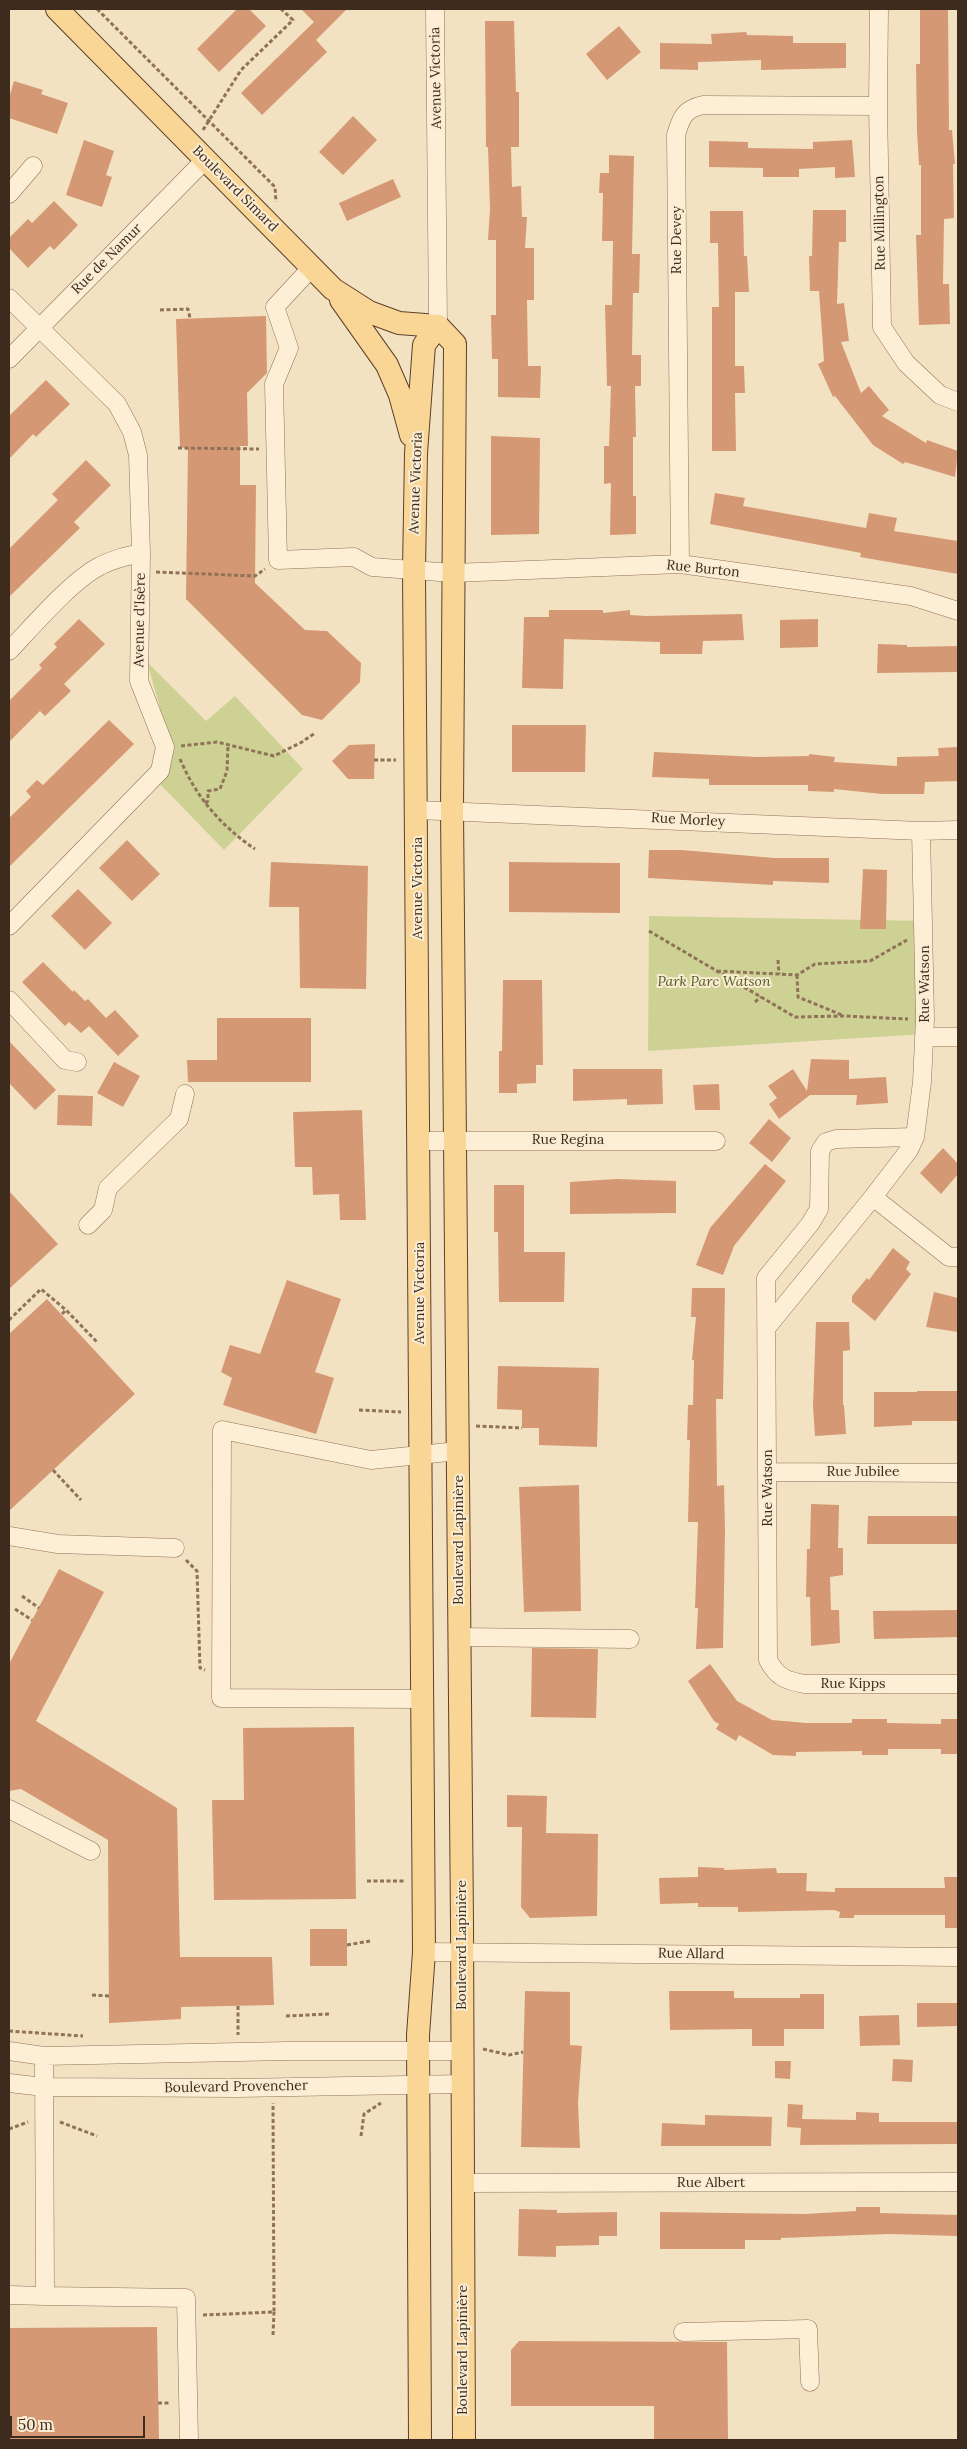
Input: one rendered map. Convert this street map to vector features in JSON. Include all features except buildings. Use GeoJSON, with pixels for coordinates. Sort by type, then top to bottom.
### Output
{"type":"FeatureCollection","features":[{"type":"Feature","properties":{"kind":"main road","name":"Boulevard Simard"},"geometry":{"type":"LineString","coordinates":[[57,9],[334,289],[369,312],[399,324],[438,326]]}},
{"type":"Feature","properties":{"kind":"main road"},"geometry":{"type":"LineString","coordinates":[[334,289],[387,365],[400,395],[416,453]]}},
{"type":"Feature","properties":{"kind":"main road","name":"Avenue Victoria"},"geometry":{"type":"LineString","coordinates":[[421,1455],[414,570],[416,453],[424,345],[438,326]]}},
{"type":"Feature","properties":{"kind":"main road"},"geometry":{"type":"LineString","coordinates":[[438,326],[455,344],[452,810],[458,1450]]}},
{"type":"Feature","properties":{"kind":"main road","name":"Boulevard Lapinière"},"geometry":{"type":"LineString","coordinates":[[458,1450],[462,1952],[471,2050],[462,2084],[464,2440]]}},
{"type":"Feature","properties":{"kind":"main road"},"geometry":{"type":"LineString","coordinates":[[420,2440],[418,2051],[424,1952],[421,1455]]}},
{"type":"Feature","properties":{"kind":"street","name":"Avenue Victoria"},"geometry":{"type":"LineString","coordinates":[[435,9],[438,326]]}},
{"type":"Feature","properties":{"kind":"street","name":"Rue Millington"},"geometry":{"type":"LineString","coordinates":[[880,9],[878,106],[882,327],[906,363],[940,396],[958,402]]}},
{"type":"Feature","properties":{"kind":"street","name":"Rue Devey"},"geometry":{"type":"LineString","coordinates":[[680,564],[676,135],[682,116],[692,108],[703,105],[878,106]]}},
{"type":"Feature","properties":{"kind":"street","name":"Rue de Namur"},"geometry":{"type":"LineString","coordinates":[[9,359],[206,160]]}},
{"type":"Feature","properties":{"kind":"street"},"geometry":{"type":"LineString","coordinates":[[9,194],[32,166]]}},
{"type":"Feature","properties":{"kind":"street"},"geometry":{"type":"LineString","coordinates":[[278,560],[274,384],[289,348],[276,307],[312,267]]}},
{"type":"Feature","properties":{"kind":"street","name":"Avenue d'Isère"},"geometry":{"type":"LineString","coordinates":[[9,298],[117,404],[132,432],[138,455],[141,553],[139,681],[170,747]]}},
{"type":"Feature","properties":{"kind":"street"},"geometry":{"type":"LineString","coordinates":[[9,651],[81,578],[98,566],[141,553]]}},
{"type":"Feature","properties":{"kind":"street","name":"Rue Burton"},"geometry":{"type":"LineString","coordinates":[[278,560],[354,557],[372,567],[453,573],[680,564],[911,596],[958,611]]}},
{"type":"Feature","properties":{"kind":"street"},"geometry":{"type":"LineString","coordinates":[[9,926],[160,771],[170,747]]}},
{"type":"Feature","properties":{"kind":"street","name":"Rue Morley"},"geometry":{"type":"LineString","coordinates":[[417,810],[920,831],[958,830]]}},
{"type":"Feature","properties":{"kind":"street","name":"Rue Watson"},"geometry":{"type":"LineString","coordinates":[[768,1326],[873,1197],[909,1150],[915,1137],[925,1037],[923,850],[920,831]]}},
{"type":"Feature","properties":{"kind":"street"},"geometry":{"type":"LineString","coordinates":[[9,1000],[65,1060],[77,1062]]}},
{"type":"Feature","properties":{"kind":"street"},"geometry":{"type":"LineString","coordinates":[[925,1037],[958,1037]]}},
{"type":"Feature","properties":{"kind":"street"},"geometry":{"type":"LineString","coordinates":[[88,1225],[103,1210],[108,1188],[179,1119],[185,1094]]}},
{"type":"Feature","properties":{"kind":"street","name":"Rue Watson"},"geometry":{"type":"LineString","coordinates":[[768,1650],[768,1326],[766,1278],[810,1224],[819,1209],[820,1151],[826,1142],[836,1139],[915,1137]]}},
{"type":"Feature","properties":{"kind":"street","name":"Rue Regina"},"geometry":{"type":"LineString","coordinates":[[419,1141],[716,1141]]}},
{"type":"Feature","properties":{"kind":"street"},"geometry":{"type":"LineString","coordinates":[[873,1197],[949,1257],[958,1257]]}},
{"type":"Feature","properties":{"kind":"street"},"geometry":{"type":"LineString","coordinates":[[422,1699],[221,1698],[222,1430],[371,1460],[458,1450]]}},
{"type":"Feature","properties":{"kind":"street","name":"Rue Jubilee"},"geometry":{"type":"LineString","coordinates":[[768,1472],[958,1473]]}},
{"type":"Feature","properties":{"kind":"street"},"geometry":{"type":"LineString","coordinates":[[9,1536],[58,1544],[175,1548]]}},
{"type":"Feature","properties":{"kind":"street"},"geometry":{"type":"LineString","coordinates":[[459,1637],[630,1639]]}},
{"type":"Feature","properties":{"kind":"street","name":"Rue Kipps"},"geometry":{"type":"LineString","coordinates":[[768,1650],[768,1660],[774,1671],[786,1681],[805,1684],[958,1684]]}},
{"type":"Feature","properties":{"kind":"street"},"geometry":{"type":"LineString","coordinates":[[9,1809],[91,1851]]}},
{"type":"Feature","properties":{"kind":"street","name":"Rue Allard"},"geometry":{"type":"LineString","coordinates":[[424,1952],[958,1957]]}},
{"type":"Feature","properties":{"kind":"street"},"geometry":{"type":"LineString","coordinates":[[9,2050],[44,2056],[471,2050]]}},
{"type":"Feature","properties":{"kind":"street"},"geometry":{"type":"LineString","coordinates":[[44,2056],[45,2296]]}},
{"type":"Feature","properties":{"kind":"street","name":"Boulevard Provencher"},"geometry":{"type":"LineString","coordinates":[[9,2083],[44,2087],[273,2087],[462,2084]]}},
{"type":"Feature","properties":{"kind":"street","name":"Rue Albert"},"geometry":{"type":"LineString","coordinates":[[463,2183],[958,2182]]}},
{"type":"Feature","properties":{"kind":"street"},"geometry":{"type":"LineString","coordinates":[[9,2295],[186,2298],[189,2440]]}},
{"type":"Feature","properties":{"kind":"street"},"geometry":{"type":"LineString","coordinates":[[683,2332],[808,2329],[810,2382]]}},
{"type":"Feature","properties":{"kind":"path"},"geometry":{"type":"LineString","coordinates":[[97,9],[275,187],[279,234]]}},
{"type":"Feature","properties":{"kind":"path"},"geometry":{"type":"LineString","coordinates":[[210,122],[241,70],[293,20],[281,9]]}},
{"type":"Feature","properties":{"kind":"path"},"geometry":{"type":"LineString","coordinates":[[160,310],[188,309],[190,318]]}},
{"type":"Feature","properties":{"kind":"path"},"geometry":{"type":"LineString","coordinates":[[178,448],[276,450]]}},
{"type":"Feature","properties":{"kind":"path"},"geometry":{"type":"LineString","coordinates":[[141,572],[255,576],[278,560]]}},
{"type":"Feature","properties":{"kind":"path"},"geometry":{"type":"LineString","coordinates":[[255,849],[232,834],[204,803],[170,747],[217,742],[274,756],[315,733]]}},
{"type":"Feature","properties":{"kind":"path"},"geometry":{"type":"LineString","coordinates":[[204,803],[208,801],[208,791],[220,789],[227,771],[228,744]]}},
{"type":"Feature","properties":{"kind":"path"},"geometry":{"type":"LineString","coordinates":[[649,931],[795,1017],[844,1016],[909,1019]]}},
{"type":"Feature","properties":{"kind":"path"},"geometry":{"type":"LineString","coordinates":[[717,971],[797,975],[815,964],[870,961],[909,940]]}},
{"type":"Feature","properties":{"kind":"path"},"geometry":{"type":"LineString","coordinates":[[778,960],[779,974]]}},
{"type":"Feature","properties":{"kind":"path"},"geometry":{"type":"LineString","coordinates":[[797,975],[798,997],[844,1016]]}},
{"type":"Feature","properties":{"kind":"path"},"geometry":{"type":"LineString","coordinates":[[755,1002],[761,997]]}},
{"type":"Feature","properties":{"kind":"path"},"geometry":{"type":"LineString","coordinates":[[9,1319],[41,1289],[66,1310],[96,1342]]}},
{"type":"Feature","properties":{"kind":"path"},"geometry":{"type":"LineString","coordinates":[[62,1314],[66,1310]]}},
{"type":"Feature","properties":{"kind":"path"},"geometry":{"type":"LineString","coordinates":[[359,1410],[421,1413]]}},
{"type":"Feature","properties":{"kind":"path"},"geometry":{"type":"LineString","coordinates":[[458,1426],[522,1428]]}},
{"type":"Feature","properties":{"kind":"path"},"geometry":{"type":"LineString","coordinates":[[54,1470],[82,1500]]}},
{"type":"Feature","properties":{"kind":"path"},"geometry":{"type":"LineString","coordinates":[[175,1548],[197,1571],[200,1668],[221,1677]]}},
{"type":"Feature","properties":{"kind":"path"},"geometry":{"type":"LineString","coordinates":[[22,1596],[39,1608]]}},
{"type":"Feature","properties":{"kind":"path"},"geometry":{"type":"LineString","coordinates":[[15,1609],[32,1620]]}},
{"type":"Feature","properties":{"kind":"path"},"geometry":{"type":"LineString","coordinates":[[367,1881],[424,1880]]}},
{"type":"Feature","properties":{"kind":"path"},"geometry":{"type":"LineString","coordinates":[[347,1945],[370,1941]]}},
{"type":"Feature","properties":{"kind":"path"},"geometry":{"type":"LineString","coordinates":[[92,1995],[108,1996]]}},
{"type":"Feature","properties":{"kind":"path"},"geometry":{"type":"LineString","coordinates":[[238,2006],[238,2038]]}},
{"type":"Feature","properties":{"kind":"path"},"geometry":{"type":"LineString","coordinates":[[286,2016],[329,2014]]}},
{"type":"Feature","properties":{"kind":"path"},"geometry":{"type":"LineString","coordinates":[[9,2030],[56,2035]]}},
{"type":"Feature","properties":{"kind":"path"},"geometry":{"type":"LineString","coordinates":[[471,2050],[509,2054],[523,2052]]}},
{"type":"Feature","properties":{"kind":"path"},"geometry":{"type":"LineString","coordinates":[[273,2087],[273,2334]]}},
{"type":"Feature","properties":{"kind":"path"},"geometry":{"type":"LineString","coordinates":[[361,2136],[364,2114],[384,2101]]}},
{"type":"Feature","properties":{"kind":"path"},"geometry":{"type":"LineString","coordinates":[[44,2116],[97,2136]]}},
{"type":"Feature","properties":{"kind":"path"},"geometry":{"type":"LineString","coordinates":[[187,2315],[274,2312]]}},
{"type":"Feature","properties":{"kind":"green space"},"geometry":{"type":"Polygon","coordinates":[[[147,662],[206,721],[235,696],[303,769],[224,850],[158,782],[170,743],[147,662]]]}},
{"type":"Feature","properties":{"kind":"green space","name":"Park Parc Watson"},"geometry":{"type":"Polygon","coordinates":[[[649,916],[926,921],[926,1034],[648,1051],[649,916]]]}}]}
